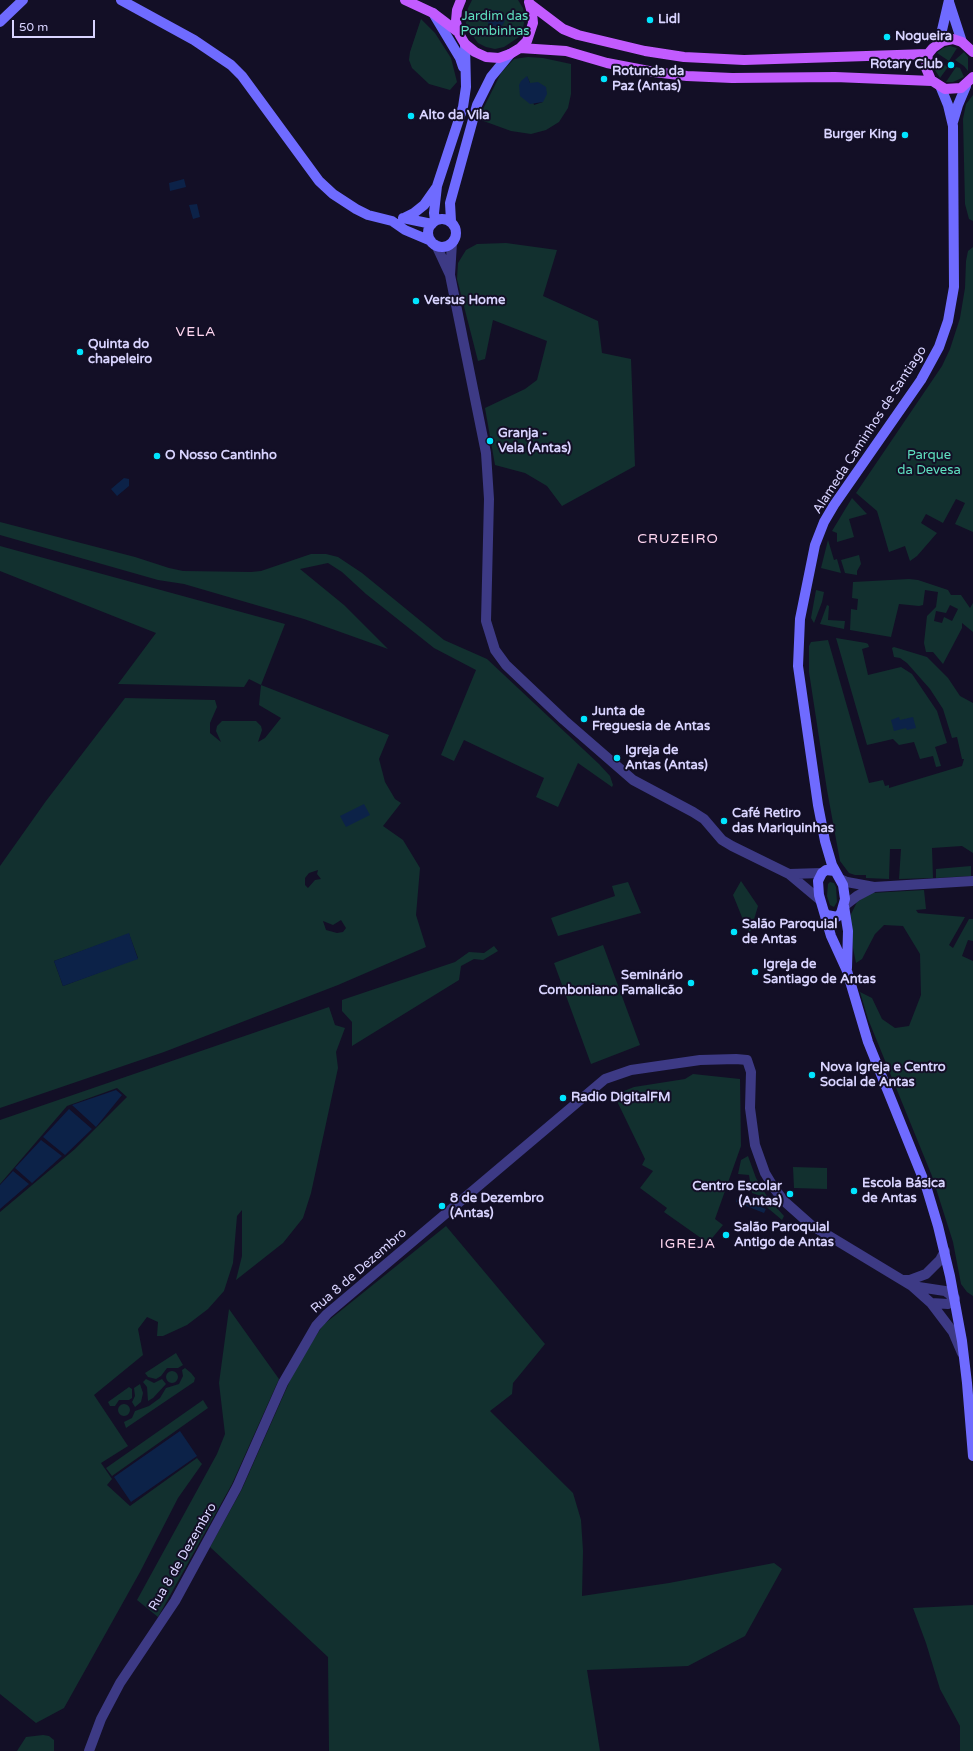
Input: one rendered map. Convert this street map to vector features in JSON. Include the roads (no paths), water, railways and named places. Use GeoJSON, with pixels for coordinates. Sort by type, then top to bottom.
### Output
{"type":"FeatureCollection","features":[{"type":"Feature","properties":{"kind":"main road"},"geometry":{"type":"LineString","coordinates":[[0,22],[23,0]]}},
{"type":"Feature","properties":{"kind":"main road"},"geometry":{"type":"LineString","coordinates":[[121,0],[194,40],[225,60],[242,76],[319,181],[333,194],[368,215],[392,221],[405,230],[433,243],[444,246],[452,243],[456,232],[451,221],[450,203],[477,105],[491,77],[510,54]]}},
{"type":"Feature","properties":{"kind":"main road"},"geometry":{"type":"LineString","coordinates":[[405,0],[433,13],[458,32],[465,44],[475,52],[486,57],[499,58],[520,48],[531,32],[532,13],[529,2]]}},
{"type":"Feature","properties":{"kind":"main road"},"geometry":{"type":"LineString","coordinates":[[458,32],[457,16],[461,0]]}},
{"type":"Feature","properties":{"kind":"main road"},"geometry":{"type":"LineString","coordinates":[[949,0],[962,42],[973,52]]}},
{"type":"Feature","properties":{"kind":"main road"},"geometry":{"type":"LineString","coordinates":[[939,43],[949,0]]}},
{"type":"Feature","properties":{"kind":"main road"},"geometry":{"type":"LineString","coordinates":[[529,2],[563,29],[578,35],[645,51],[670,55],[744,60],[928,54]]}},
{"type":"Feature","properties":{"kind":"main road"},"geometry":{"type":"LineString","coordinates":[[433,13],[460,58],[465,73]]}},
{"type":"Feature","properties":{"kind":"main road"},"geometry":{"type":"LineString","coordinates":[[962,42],[948,40],[939,43],[928,54],[926,68],[932,81],[940,88],[956,90],[966,86],[973,77]]}},
{"type":"Feature","properties":{"kind":"main road"},"geometry":{"type":"LineString","coordinates":[[433,243],[428,232],[433,222],[437,186],[463,107],[466,86],[465,44]]}},
{"type":"Feature","properties":{"kind":"main road"},"geometry":{"type":"LineString","coordinates":[[520,48],[566,51],[614,64],[687,76],[732,78],[836,77],[932,81]]}},
{"type":"Feature","properties":{"kind":"main road","name":"Alameda Caminhos de Santiago"},"geometry":{"type":"LineString","coordinates":[[953,126],[958,105],[966,86]]}},
{"type":"Feature","properties":{"kind":"main road","name":"Alameda Caminhos de Santiago"},"geometry":{"type":"LineString","coordinates":[[847,971],[848,931],[844,906],[845,892],[825,841],[811,764],[798,666],[798,632],[802,603],[815,545],[824,522],[834,505],[921,380],[939,347],[948,321],[954,287],[953,126],[948,104],[940,88]]}},
{"type":"Feature","properties":{"kind":"main road"},"geometry":{"type":"LineString","coordinates":[[392,221],[404,218],[414,213],[424,205],[437,186]]}},
{"type":"Feature","properties":{"kind":"main road"},"geometry":{"type":"LineString","coordinates":[[404,218],[433,222],[443,219],[451,221]]}},
{"type":"Feature","properties":{"kind":"main road","name":"Alameda Caminhos de Santiago"},"geometry":{"type":"LineString","coordinates":[[825,841],[822,873],[818,881],[820,900],[831,936],[847,971]]}},
{"type":"Feature","properties":{"kind":"main road"},"geometry":{"type":"LineString","coordinates":[[822,873],[826,870],[838,875]]}},
{"type":"Feature","properties":{"kind":"main road"},"geometry":{"type":"LineString","coordinates":[[824,912],[827,915],[837,917],[841,913],[844,906]]}},
{"type":"Feature","properties":{"kind":"main road"},"geometry":{"type":"LineString","coordinates":[[847,971],[868,1042],[926,1186],[945,1251],[955,1298],[965,1360],[973,1456]]}},
{"type":"Feature","properties":{"kind":"street"},"geometry":{"type":"LineString","coordinates":[[433,243],[450,275]]}},
{"type":"Feature","properties":{"kind":"street"},"geometry":{"type":"LineString","coordinates":[[452,243],[450,275],[488,470],[486,621],[495,650],[506,664],[564,720],[633,780],[704,819],[722,840],[789,874],[820,900]]}},
{"type":"Feature","properties":{"kind":"street"},"geometry":{"type":"LineString","coordinates":[[789,874],[822,873]]}},
{"type":"Feature","properties":{"kind":"street"},"geometry":{"type":"LineString","coordinates":[[838,875],[847,882],[874,887],[973,881]]}},
{"type":"Feature","properties":{"kind":"street"},"geometry":{"type":"LineString","coordinates":[[844,906],[857,896],[874,887]]}},
{"type":"Feature","properties":{"kind":"street","name":"Rua 8 de Dezembro"},"geometry":{"type":"LineString","coordinates":[[89,1751],[101,1718],[120,1683],[175,1601],[237,1487],[283,1383],[319,1322],[606,1079],[631,1070],[700,1060],[746,1060],[751,1072],[750,1108],[755,1145],[765,1173],[774,1188],[784,1201],[811,1225],[902,1280]]}},
{"type":"Feature","properties":{"kind":"street"},"geometry":{"type":"LineString","coordinates":[[902,1280],[914,1279],[926,1274],[940,1260],[945,1251]]}},
{"type":"Feature","properties":{"kind":"street"},"geometry":{"type":"LineString","coordinates":[[902,1280],[912,1286],[931,1303],[953,1332],[965,1360]]}},
{"type":"Feature","properties":{"kind":"street"},"geometry":{"type":"LineString","coordinates":[[912,1286],[945,1291],[955,1298],[948,1304],[931,1303]]}},
{"type":"Feature","properties":{"kind":"water"},"geometry":{"type":"Polygon","coordinates":[[[496,10],[502,13],[505,19],[502,25],[496,28],[490,25],[487,19],[490,13],[496,10]]]}},
{"type":"Feature","properties":{"kind":"water"},"geometry":{"type":"Polygon","coordinates":[[[527,76],[530,83],[538,82],[546,87],[547,94],[543,102],[530,104],[520,96],[519,85],[527,76]]]}},
{"type":"Feature","properties":{"kind":"water"},"geometry":{"type":"Polygon","coordinates":[[[184,179],[186,187],[170,191],[169,183],[184,179]]]}},
{"type":"Feature","properties":{"kind":"water"},"geometry":{"type":"Polygon","coordinates":[[[197,204],[200,217],[193,219],[189,205],[197,204]]]}},
{"type":"Feature","properties":{"kind":"water"},"geometry":{"type":"Polygon","coordinates":[[[124,478],[129,479],[129,486],[117,496],[111,489],[124,478]]]}},
{"type":"Feature","properties":{"kind":"water"},"geometry":{"type":"Polygon","coordinates":[[[899,717],[900,720],[913,717],[916,728],[907,730],[906,728],[894,731],[891,720],[899,717]]]}},
{"type":"Feature","properties":{"kind":"water"},"geometry":{"type":"Polygon","coordinates":[[[364,804],[370,815],[346,827],[340,816],[364,804]]]}},
{"type":"Feature","properties":{"kind":"water"},"geometry":{"type":"Polygon","coordinates":[[[129,933],[138,959],[63,986],[54,961],[129,933]]]}},
{"type":"Feature","properties":{"kind":"water"},"geometry":{"type":"Polygon","coordinates":[[[116,1090],[122,1095],[96,1127],[72,1105],[116,1090]]]}},
{"type":"Feature","properties":{"kind":"water"},"geometry":{"type":"Polygon","coordinates":[[[69,1109],[92,1129],[65,1155],[43,1137],[69,1109]]]}},
{"type":"Feature","properties":{"kind":"water"},"geometry":{"type":"Polygon","coordinates":[[[41,1140],[62,1156],[32,1183],[15,1168],[41,1140]]]}},
{"type":"Feature","properties":{"kind":"water"},"geometry":{"type":"Polygon","coordinates":[[[13,1171],[29,1184],[0,1209],[0,1185],[13,1171]]]}},
{"type":"Feature","properties":{"kind":"water"},"geometry":{"type":"Polygon","coordinates":[[[737,1198],[766,1209],[764,1213],[736,1202],[737,1198]]]}},
{"type":"Feature","properties":{"kind":"water"},"geometry":{"type":"Polygon","coordinates":[[[180,1431],[197,1456],[131,1502],[114,1477],[180,1431]]]}},
{"type":"Feature","properties":{"kind":"place","name":"Lidl"},"geometry":{"type":"Point","coordinates":[650,20]}},
{"type":"Feature","properties":{"kind":"place","name":"Nogueira"},"geometry":{"type":"Point","coordinates":[887,37]}},
{"type":"Feature","properties":{"kind":"place","name":"Rotary Club"},"geometry":{"type":"Point","coordinates":[951,65]}},
{"type":"Feature","properties":{"kind":"place","name":"Rotunda da Paz (Antas)"},"geometry":{"type":"Point","coordinates":[604,79]}},
{"type":"Feature","properties":{"kind":"place","name":"Alto da Vila"},"geometry":{"type":"Point","coordinates":[411,116]}},
{"type":"Feature","properties":{"kind":"place","name":"Burger King"},"geometry":{"type":"Point","coordinates":[905,135]}},
{"type":"Feature","properties":{"kind":"place","name":"Versus Home"},"geometry":{"type":"Point","coordinates":[416,301]}},
{"type":"Feature","properties":{"kind":"place","name":"Quinta do chapeleiro"},"geometry":{"type":"Point","coordinates":[80,352]}},
{"type":"Feature","properties":{"kind":"place","name":"Granja - Vela (Antas)"},"geometry":{"type":"Point","coordinates":[490,441]}},
{"type":"Feature","properties":{"kind":"place","name":"O Nosso Cantinho"},"geometry":{"type":"Point","coordinates":[157,456]}},
{"type":"Feature","properties":{"kind":"place","name":"Junta de Freguesia de Antas"},"geometry":{"type":"Point","coordinates":[584,719]}},
{"type":"Feature","properties":{"kind":"place","name":"Igreja de Antas (Antas)"},"geometry":{"type":"Point","coordinates":[617,758]}},
{"type":"Feature","properties":{"kind":"place","name":"Café Retiro das Mariquinhas"},"geometry":{"type":"Point","coordinates":[724,821]}},
{"type":"Feature","properties":{"kind":"place","name":"Salão Paroquial de Antas"},"geometry":{"type":"Point","coordinates":[734,932]}},
{"type":"Feature","properties":{"kind":"place","name":"Igreja de Santiago de Antas"},"geometry":{"type":"Point","coordinates":[755,972]}},
{"type":"Feature","properties":{"kind":"place","name":"Seminário Comboniano Famalicão"},"geometry":{"type":"Point","coordinates":[691,983]}},
{"type":"Feature","properties":{"kind":"place","name":"Nova Igreja e Centro Social de Antas"},"geometry":{"type":"Point","coordinates":[812,1075]}},
{"type":"Feature","properties":{"kind":"place","name":"Radio DigitalFM"},"geometry":{"type":"Point","coordinates":[563,1098]}},
{"type":"Feature","properties":{"kind":"place","name":"Escola Básica de Antas"},"geometry":{"type":"Point","coordinates":[854,1191]}},
{"type":"Feature","properties":{"kind":"place","name":"Centro Escolar (Antas)"},"geometry":{"type":"Point","coordinates":[790,1194]}},
{"type":"Feature","properties":{"kind":"place","name":"8 de Dezembro (Antas)"},"geometry":{"type":"Point","coordinates":[442,1206]}},
{"type":"Feature","properties":{"kind":"place","name":"Salão Paroquial Antigo de Antas"},"geometry":{"type":"Point","coordinates":[726,1235]}},
{"type":"Feature","properties":{"kind":"district","name":"VELA"},"geometry":{"type":"Point","coordinates":[196,332]}},
{"type":"Feature","properties":{"kind":"district","name":"CRUZEIRO"},"geometry":{"type":"Point","coordinates":[678,539]}},
{"type":"Feature","properties":{"kind":"district","name":"IGREJA"},"geometry":{"type":"Point","coordinates":[688,1244]}},
{"type":"Feature","properties":{"kind":"park label","name":"Jardim das Pombinhas"},"geometry":{"type":"Point","coordinates":[495,24]}},
{"type":"Feature","properties":{"kind":"park label","name":"Parque da Devesa"},"geometry":{"type":"Point","coordinates":[929,464]}}]}
